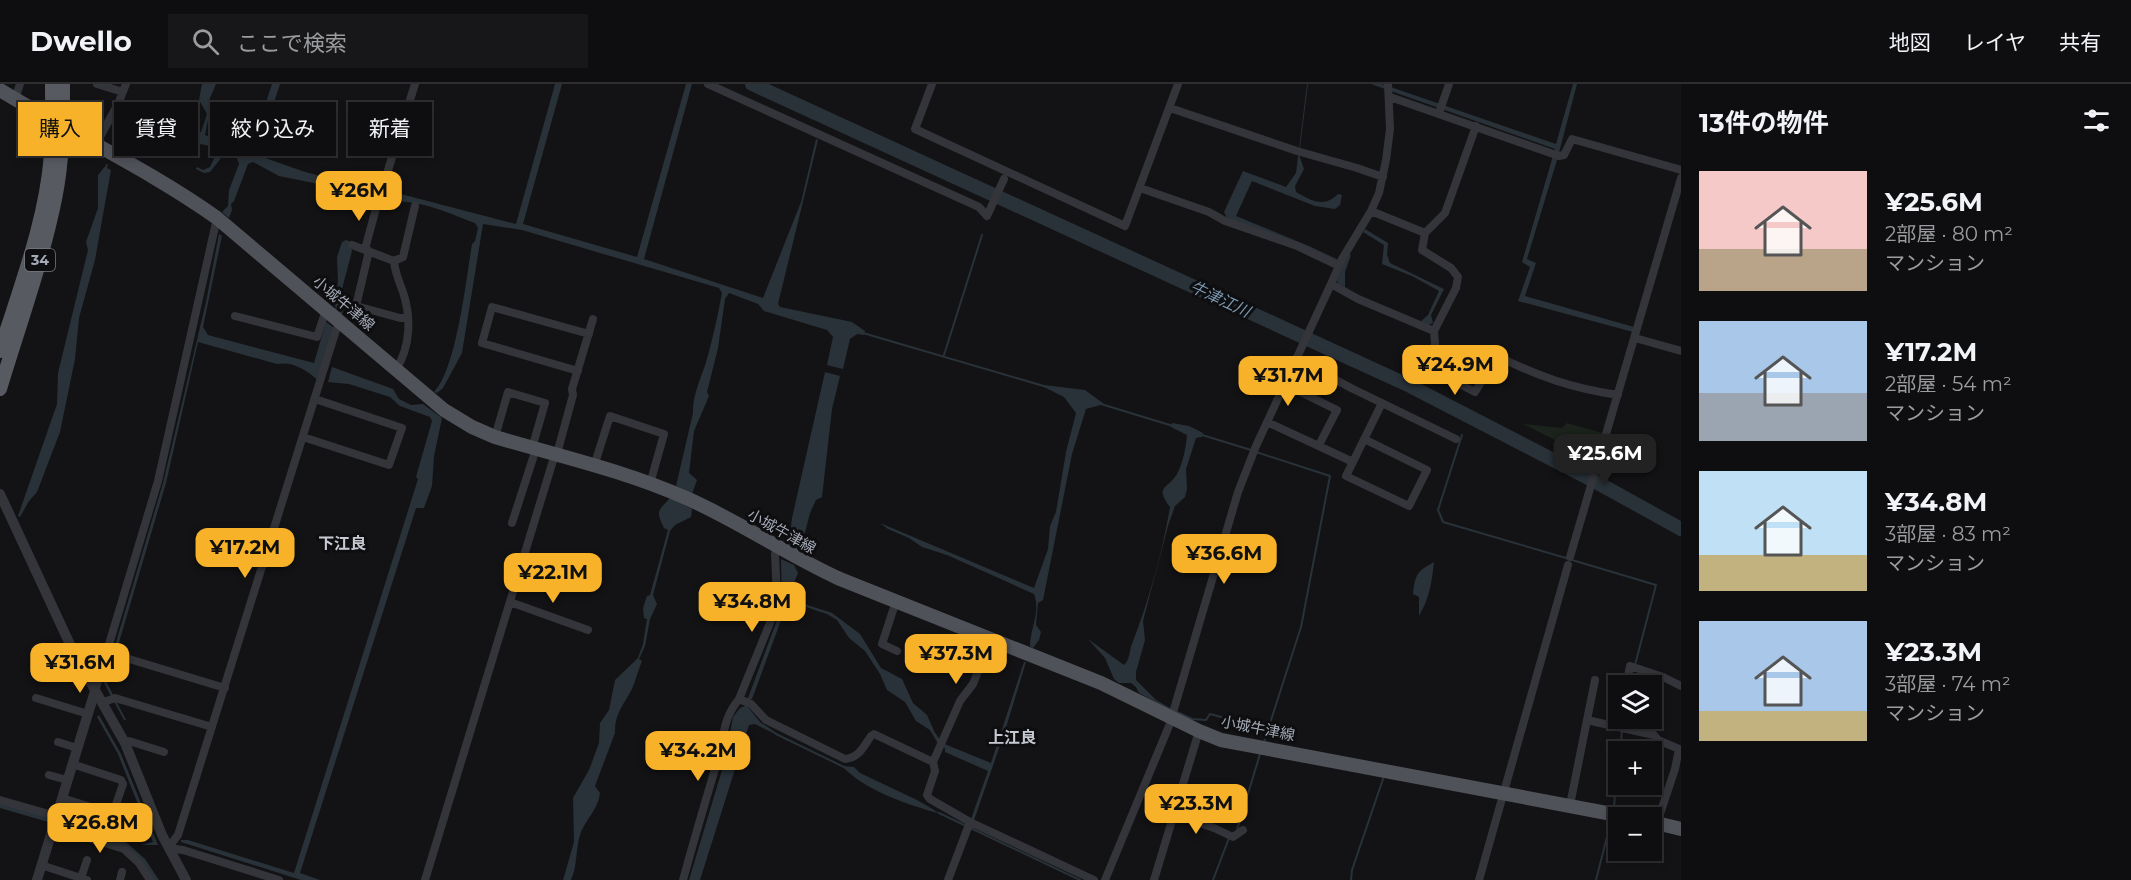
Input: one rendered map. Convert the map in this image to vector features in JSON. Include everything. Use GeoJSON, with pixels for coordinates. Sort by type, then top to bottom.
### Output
{"type":"FeatureCollection","features":[{"type":"Feature","properties":{"kind":"highway","name":"34"},"geometry":{"type":"LineString","coordinates":[[52,84],[55,102]]}},
{"type":"Feature","properties":{"kind":"highway","name":"34"},"geometry":{"type":"LineString","coordinates":[[61,102],[63,84]]}},
{"type":"Feature","properties":{"kind":"highway","name":"34"},"geometry":{"type":"LineString","coordinates":[[0,351],[37,229],[51,156]]}},
{"type":"Feature","properties":{"kind":"highway","name":"34"},"geometry":{"type":"LineString","coordinates":[[0,389],[56,197],[57,156]]}},
{"type":"Feature","properties":{"kind":"main road","name":"小城牛津線"},"geometry":{"type":"LineString","coordinates":[[0,90],[18,90],[32,102]]}},
{"type":"Feature","properties":{"kind":"main road","name":"小城牛津線"},"geometry":{"type":"LineString","coordinates":[[102,147],[178,191],[217,218],[444,410],[472,427],[495,437],[671,491],[840,579],[1173,713],[1198,731],[1221,740],[1608,813]]}},
{"type":"Feature","properties":{"kind":"main road"},"geometry":{"type":"LineString","coordinates":[[1662,824],[1681,829]]}},
{"type":"Feature","properties":{"kind":"street"},"geometry":{"type":"LineString","coordinates":[[97,84],[124,88],[118,105],[102,133]]}},
{"type":"Feature","properties":{"kind":"street"},"geometry":{"type":"LineString","coordinates":[[384,183],[415,84]]}},
{"type":"Feature","properties":{"kind":"street"},"geometry":{"type":"LineString","coordinates":[[708,84],[980,207],[987,216],[1004,179]]}},
{"type":"Feature","properties":{"kind":"street"},"geometry":{"type":"LineString","coordinates":[[932,84],[915,129],[1125,226],[1178,84]]}},
{"type":"Feature","properties":{"kind":"street"},"geometry":{"type":"LineString","coordinates":[[1439,113],[1449,84]]}},
{"type":"Feature","properties":{"kind":"street"},"geometry":{"type":"LineString","coordinates":[[1105,880],[1173,713],[1238,492],[1254,450],[1340,262],[1371,211],[1383,177],[1390,129],[1389,90],[1439,113],[1555,155],[1564,155],[1572,138],[1681,170]]}},
{"type":"Feature","properties":{"kind":"street"},"geometry":{"type":"LineString","coordinates":[[1170,108],[1299,152],[1347,164],[1383,177]]}},
{"type":"Feature","properties":{"kind":"street"},"geometry":{"type":"LineString","coordinates":[[1476,126],[1444,213],[1425,233],[1422,250],[1451,268],[1458,277],[1456,288],[1434,331],[1435,344],[1430,369],[1475,392],[1497,356],[1532,374],[1570,386],[1618,395]]}},
{"type":"Feature","properties":{"kind":"street"},"geometry":{"type":"LineString","coordinates":[[990,164],[997,175],[1004,179],[1009,181],[1020,177]]}},
{"type":"Feature","properties":{"kind":"street"},"geometry":{"type":"LineString","coordinates":[[1479,880],[1681,178]]}},
{"type":"Feature","properties":{"kind":"street"},"geometry":{"type":"LineString","coordinates":[[1140,188],[1340,262]]}},
{"type":"Feature","properties":{"kind":"street"},"geometry":{"type":"LineString","coordinates":[[356,306],[378,201]]}},
{"type":"Feature","properties":{"kind":"street"},"geometry":{"type":"LineString","coordinates":[[352,245],[394,261],[403,257],[415,206]]}},
{"type":"Feature","properties":{"kind":"street"},"geometry":{"type":"LineString","coordinates":[[1371,211],[1425,233]]}},
{"type":"Feature","properties":{"kind":"street"},"geometry":{"type":"LineString","coordinates":[[37,880],[158,481],[217,218]]}},
{"type":"Feature","properties":{"kind":"street"},"geometry":{"type":"LineString","coordinates":[[394,261],[394,272],[404,294],[410,331],[396,369]]}},
{"type":"Feature","properties":{"kind":"street"},"geometry":{"type":"LineString","coordinates":[[1330,284],[1434,331]]}},
{"type":"Feature","properties":{"kind":"street"},"geometry":{"type":"LineString","coordinates":[[235,316],[317,337],[342,302],[407,318]]}},
{"type":"Feature","properties":{"kind":"street"},"geometry":{"type":"LineString","coordinates":[[578,371],[482,343],[492,307],[589,334]]}},
{"type":"Feature","properties":{"kind":"street"},"geometry":{"type":"LineString","coordinates":[[168,848],[178,835],[225,688],[315,399],[334,316]]}},
{"type":"Feature","properties":{"kind":"street"},"geometry":{"type":"LineString","coordinates":[[425,880],[558,450],[593,319]]}},
{"type":"Feature","properties":{"kind":"street"},"geometry":{"type":"LineString","coordinates":[[1635,338],[1681,351]]}},
{"type":"Feature","properties":{"kind":"street"},"geometry":{"type":"LineString","coordinates":[[1297,357],[1308,365],[1456,439]]}},
{"type":"Feature","properties":{"kind":"street"},"geometry":{"type":"LineString","coordinates":[[1284,384],[1337,410],[1319,445]]}},
{"type":"Feature","properties":{"kind":"street"},"geometry":{"type":"LineString","coordinates":[[495,437],[508,392],[545,403],[532,448],[534,455],[512,523]]}},
{"type":"Feature","properties":{"kind":"street"},"geometry":{"type":"LineString","coordinates":[[303,437],[389,465],[402,429],[315,399]]}},
{"type":"Feature","properties":{"kind":"street"},"geometry":{"type":"LineString","coordinates":[[1364,439],[1427,470],[1409,506],[1346,476],[1364,439],[1382,403]]}},
{"type":"Feature","properties":{"kind":"street"},"geometry":{"type":"LineString","coordinates":[[594,466],[610,416],[664,434],[650,484]]}},
{"type":"Feature","properties":{"kind":"street"},"geometry":{"type":"LineString","coordinates":[[1267,422],[1353,462]]}},
{"type":"Feature","properties":{"kind":"street"},"geometry":{"type":"LineString","coordinates":[[0,494],[42,587],[94,692],[109,700],[212,727]]}},
{"type":"Feature","properties":{"kind":"street"},"geometry":{"type":"LineString","coordinates":[[683,880],[719,754],[723,727],[731,708],[745,701],[776,608],[775,554],[777,547]]}},
{"type":"Feature","properties":{"kind":"street"},"geometry":{"type":"LineString","coordinates":[[510,602],[588,630]]}},
{"type":"Feature","properties":{"kind":"street"},"geometry":{"type":"LineString","coordinates":[[896,602],[882,644],[897,651]]}},
{"type":"Feature","properties":{"kind":"street"},"geometry":{"type":"LineString","coordinates":[[991,639],[973,684],[960,701],[933,762],[935,771],[927,795],[968,827],[1094,880]]}},
{"type":"Feature","properties":{"kind":"street"},"geometry":{"type":"LineString","coordinates":[[106,652],[225,688]]}},
{"type":"Feature","properties":{"kind":"street"},"geometry":{"type":"LineString","coordinates":[[1631,675],[1634,667],[1654,675]]}},
{"type":"Feature","properties":{"kind":"street"},"geometry":{"type":"LineString","coordinates":[[1662,678],[1681,686]]}},
{"type":"Feature","properties":{"kind":"street"},"geometry":{"type":"LineString","coordinates":[[1570,805],[1595,680]]}},
{"type":"Feature","properties":{"kind":"street"},"geometry":{"type":"LineString","coordinates":[[36,698],[88,714]]}},
{"type":"Feature","properties":{"kind":"street"},"geometry":{"type":"LineString","coordinates":[[109,700],[168,848],[186,880]]}},
{"type":"Feature","properties":{"kind":"street"},"geometry":{"type":"LineString","coordinates":[[745,701],[766,720],[845,759],[860,754],[874,734],[933,762]]}},
{"type":"Feature","properties":{"kind":"street"},"geometry":{"type":"LineString","coordinates":[[1587,720],[1608,723]]}},
{"type":"Feature","properties":{"kind":"street"},"geometry":{"type":"LineString","coordinates":[[1634,729],[1654,735],[1658,740],[1679,750],[1675,769],[1660,807]]}},
{"type":"Feature","properties":{"kind":"street"},"geometry":{"type":"LineString","coordinates":[[1154,880],[1198,731]]}},
{"type":"Feature","properties":{"kind":"street"},"geometry":{"type":"LineString","coordinates":[[125,743],[129,741],[164,752]]}},
{"type":"Feature","properties":{"kind":"street"},"geometry":{"type":"LineString","coordinates":[[58,742],[77,748]]}},
{"type":"Feature","properties":{"kind":"street"},"geometry":{"type":"LineString","coordinates":[[72,764],[121,780],[123,784],[113,813]]}},
{"type":"Feature","properties":{"kind":"street"},"geometry":{"type":"LineString","coordinates":[[49,775],[67,780]]}},
{"type":"Feature","properties":{"kind":"street"},"geometry":{"type":"LineString","coordinates":[[62,798],[129,819]]}},
{"type":"Feature","properties":{"kind":"street"},"geometry":{"type":"LineString","coordinates":[[0,800],[124,849],[139,863],[150,880]]}},
{"type":"Feature","properties":{"kind":"street"},"geometry":{"type":"LineString","coordinates":[[1174,814],[1230,836],[1243,830]]}},
{"type":"Feature","properties":{"kind":"street"},"geometry":{"type":"LineString","coordinates":[[948,880],[968,827]]}},
{"type":"Feature","properties":{"kind":"street"},"geometry":{"type":"LineString","coordinates":[[168,848],[183,850],[279,880]]}},
{"type":"Feature","properties":{"kind":"street"},"geometry":{"type":"LineString","coordinates":[[41,865],[84,879],[87,860]]}},
{"type":"Feature","properties":{"kind":"shaded area"},"geometry":{"type":"Polygon","coordinates":[[[202,84],[216,84],[208,103],[210,111],[205,135],[210,137],[210,146],[198,144],[198,133],[201,132],[207,114],[199,100],[202,84]]]}},
{"type":"Feature","properties":{"kind":"shaded area"},"geometry":{"type":"Polygon","coordinates":[[[272,84],[280,84],[274,102],[266,102],[272,84]]]}},
{"type":"Feature","properties":{"kind":"shaded area"},"geometry":{"type":"Polygon","coordinates":[[[555,84],[562,84],[523,224],[637,257],[686,84],[692,84],[644,259],[763,298],[801,202],[816,139],[818,140],[778,304],[780,307],[852,322],[865,331],[864,335],[857,334],[850,339],[843,369],[827,365],[833,337],[827,330],[764,311],[758,304],[729,293],[725,299],[718,348],[707,392],[709,396],[694,431],[689,473],[697,480],[692,494],[676,486],[696,393],[717,318],[722,293],[719,288],[522,230],[483,224],[462,353],[443,388],[437,393],[434,392],[449,364],[455,344],[472,244],[478,228],[475,223],[424,205],[375,199],[358,190],[353,191],[279,176],[253,162],[248,164],[231,204],[232,210],[229,218],[222,212],[228,206],[229,190],[239,164],[234,156],[260,156],[305,172],[355,185],[358,188],[366,185],[516,224],[555,84]]]}},
{"type":"Feature","properties":{"kind":"shaded area"},"geometry":{"type":"Polygon","coordinates":[[[1307,84],[1299,155],[1304,169],[1295,186],[1296,192],[1318,202],[1328,201],[1338,194],[1342,195],[1340,205],[1335,209],[1315,206],[1252,181],[1236,216],[1343,262],[1349,254],[1351,255],[1345,272],[1345,287],[1338,284],[1337,280],[1343,266],[1227,218],[1224,212],[1243,171],[1286,187],[1296,173],[1307,84]]]}},
{"type":"Feature","properties":{"kind":"shaded area"},"geometry":{"type":"Polygon","coordinates":[[[1371,84],[1382,84],[1556,144],[1573,84],[1577,84],[1527,259],[1536,263],[1525,296],[1634,327],[1633,332],[1518,301],[1530,267],[1522,262],[1555,149],[1371,84]]]}},
{"type":"Feature","properties":{"kind":"shaded area"},"geometry":{"type":"Polygon","coordinates":[[[215,156],[226,156],[221,158],[210,172],[204,173],[196,169],[197,167],[203,170],[210,167],[215,156]]]}},
{"type":"Feature","properties":{"kind":"shaded area"},"geometry":{"type":"Polygon","coordinates":[[[107,164],[107,168],[111,170],[95,260],[79,318],[75,359],[60,432],[37,492],[20,517],[18,516],[57,404],[58,373],[88,250],[86,242],[98,208],[98,175],[107,164]]]}},
{"type":"Feature","properties":{"kind":"shaded area"},"geometry":{"type":"Polygon","coordinates":[[[1365,229],[1388,243],[1387,255],[1390,263],[1444,289],[1431,315],[1433,323],[1428,325],[1420,322],[1428,315],[1439,291],[1412,276],[1382,264],[1384,245],[1363,232],[1365,229]]]}},
{"type":"Feature","properties":{"kind":"shaded area"},"geometry":{"type":"Polygon","coordinates":[[[219,234],[222,236],[203,327],[208,335],[314,363],[326,322],[333,327],[318,380],[294,365],[277,364],[198,342],[166,483],[107,683],[126,720],[124,720],[104,683],[163,483],[206,302],[219,234]]]}},
{"type":"Feature","properties":{"kind":"shaded area"},"geometry":{"type":"Polygon","coordinates":[[[349,241],[352,251],[337,308],[333,304],[338,282],[337,257],[342,242],[349,241]]]}},
{"type":"Feature","properties":{"kind":"shaded area"},"geometry":{"type":"Polygon","coordinates":[[[332,367],[393,389],[399,399],[411,405],[423,404],[442,418],[434,456],[432,486],[424,508],[416,508],[300,873],[320,880],[301,880],[181,842],[181,840],[188,840],[294,873],[418,479],[416,477],[432,421],[430,417],[400,406],[390,397],[349,384],[328,382],[332,367]]]}},
{"type":"Feature","properties":{"kind":"shaded area"},"geometry":{"type":"Polygon","coordinates":[[[825,372],[840,376],[832,409],[822,497],[816,500],[810,513],[800,552],[789,545],[792,518],[825,372]]]}},
{"type":"Feature","properties":{"kind":"shaded area"},"geometry":{"type":"Polygon","coordinates":[[[1044,385],[1085,390],[1104,404],[1086,409],[1072,454],[1043,600],[1038,603],[1036,625],[1041,632],[1033,648],[1030,646],[1030,640],[1036,614],[1034,594],[947,555],[922,547],[880,523],[1034,588],[1048,549],[1050,526],[1056,512],[1066,452],[1076,413],[1064,397],[1044,385]]]}},
{"type":"Feature","properties":{"kind":"shaded area"},"geometry":{"type":"Polygon","coordinates":[[[1172,423],[1189,426],[1203,433],[1202,437],[1196,438],[1186,469],[1185,497],[1175,506],[1168,526],[1143,621],[1145,640],[1136,672],[1136,680],[1156,700],[1169,709],[1139,693],[1131,683],[1119,683],[1114,679],[1105,658],[1088,639],[1124,665],[1127,661],[1154,577],[1167,525],[1170,507],[1163,491],[1178,472],[1185,449],[1187,435],[1171,427],[1172,423]]]}},
{"type":"Feature","properties":{"kind":"shaded area"},"geometry":{"type":"Polygon","coordinates":[[[1567,423],[1609,435],[1601,463],[1523,424],[1562,428],[1567,423]]]}},
{"type":"Feature","properties":{"kind":"shaded area"},"geometry":{"type":"Polygon","coordinates":[[[670,498],[692,509],[691,517],[675,525],[670,531],[653,595],[657,604],[650,619],[645,646],[639,659],[642,661],[632,689],[618,715],[615,733],[595,786],[600,793],[599,799],[581,832],[571,880],[563,880],[574,842],[573,798],[589,770],[599,743],[600,723],[609,710],[615,680],[638,658],[643,644],[647,619],[644,618],[643,608],[647,596],[650,595],[668,530],[664,528],[659,512],[670,498]]]}},
{"type":"Feature","properties":{"kind":"shaded area"},"geometry":{"type":"Polygon","coordinates":[[[781,559],[794,565],[798,573],[791,590],[792,598],[832,613],[860,634],[881,668],[902,679],[913,703],[927,715],[942,743],[991,763],[1024,662],[1026,662],[974,820],[971,819],[988,771],[945,752],[945,748],[937,742],[930,730],[916,721],[905,702],[887,690],[865,651],[849,638],[837,620],[827,614],[791,602],[787,604],[752,699],[747,706],[760,722],[778,734],[755,724],[749,725],[700,880],[689,880],[725,760],[733,717],[740,708],[745,706],[779,615],[782,602],[781,559]]]}},
{"type":"Feature","properties":{"kind":"shaded area"},"geometry":{"type":"Polygon","coordinates":[[[1434,562],[1430,590],[1419,616],[1419,597],[1413,594],[1415,582],[1420,571],[1434,562]]]}},
{"type":"Feature","properties":{"kind":"shaded area"},"geometry":{"type":"Polygon","coordinates":[[[99,715],[121,754],[158,845],[141,845],[153,842],[118,754],[97,717],[99,715]]]}},
{"type":"Feature","properties":{"kind":"shaded area"},"geometry":{"type":"Polygon","coordinates":[[[842,766],[854,767],[860,773],[941,814],[875,790],[842,766]]]}},
{"type":"Feature","properties":{"kind":"shaded area"},"geometry":{"type":"Polygon","coordinates":[[[0,803],[109,834],[127,843],[145,859],[159,880],[153,880],[124,846],[0,808],[0,803]]]}},
{"type":"Feature","properties":{"kind":"waterway","name":"牛津江川"},"geometry":{"type":"LineString","coordinates":[[752,84],[1410,386],[1596,482],[1681,529]]}},
{"type":"Feature","properties":{"kind":"waterway"},"geometry":{"type":"LineString","coordinates":[[944,355],[982,235]]}},
{"type":"Feature","properties":{"kind":"waterway"},"geometry":{"type":"LineString","coordinates":[[863,333],[1047,387]]}},
{"type":"Feature","properties":{"kind":"waterway"},"geometry":{"type":"LineString","coordinates":[[1101,404],[1173,426]]}},
{"type":"Feature","properties":{"kind":"waterway"},"geometry":{"type":"LineString","coordinates":[[1202,435],[1251,450]]}},
{"type":"Feature","properties":{"kind":"waterway"},"geometry":{"type":"LineString","coordinates":[[1462,435],[1438,510],[1443,522],[1566,558]]}},
{"type":"Feature","properties":{"kind":"waterway"},"geometry":{"type":"LineString","coordinates":[[1256,452],[1330,476],[1301,627],[1264,742]]}},
{"type":"Feature","properties":{"kind":"waterway"},"geometry":{"type":"LineString","coordinates":[[1572,560],[1656,585],[1635,665]]}},
{"type":"Feature","properties":{"kind":"waterway"},"geometry":{"type":"LineString","coordinates":[[1177,712],[1192,719],[1206,720],[1210,714],[1266,729]]}},
{"type":"Feature","properties":{"kind":"waterway"},"geometry":{"type":"LineString","coordinates":[[1621,741],[1622,730]]}},
{"type":"Feature","properties":{"kind":"waterway"},"geometry":{"type":"LineString","coordinates":[[776,734],[846,768]]}},
{"type":"Feature","properties":{"kind":"waterway"},"geometry":{"type":"LineString","coordinates":[[1237,830],[1260,754]]}},
{"type":"Feature","properties":{"kind":"waterway"},"geometry":{"type":"LineString","coordinates":[[1351,880],[1352,870],[1383,779]]}},
{"type":"Feature","properties":{"kind":"waterway"},"geometry":{"type":"LineString","coordinates":[[1614,806],[1615,795]]}},
{"type":"Feature","properties":{"kind":"waterway"},"geometry":{"type":"LineString","coordinates":[[939,813],[1080,880]]}},
{"type":"Feature","properties":{"kind":"waterway"},"geometry":{"type":"LineString","coordinates":[[1596,880],[1608,833]]}},
{"type":"Feature","properties":{"kind":"waterway"},"geometry":{"type":"LineString","coordinates":[[1213,880],[1229,838]]}},
{"type":"Feature","properties":{"kind":"district","name":"下江良"},"geometry":{"type":"Point","coordinates":[342,543]}},
{"type":"Feature","properties":{"kind":"district","name":"上江良"},"geometry":{"type":"Point","coordinates":[1012,737]}}]}
